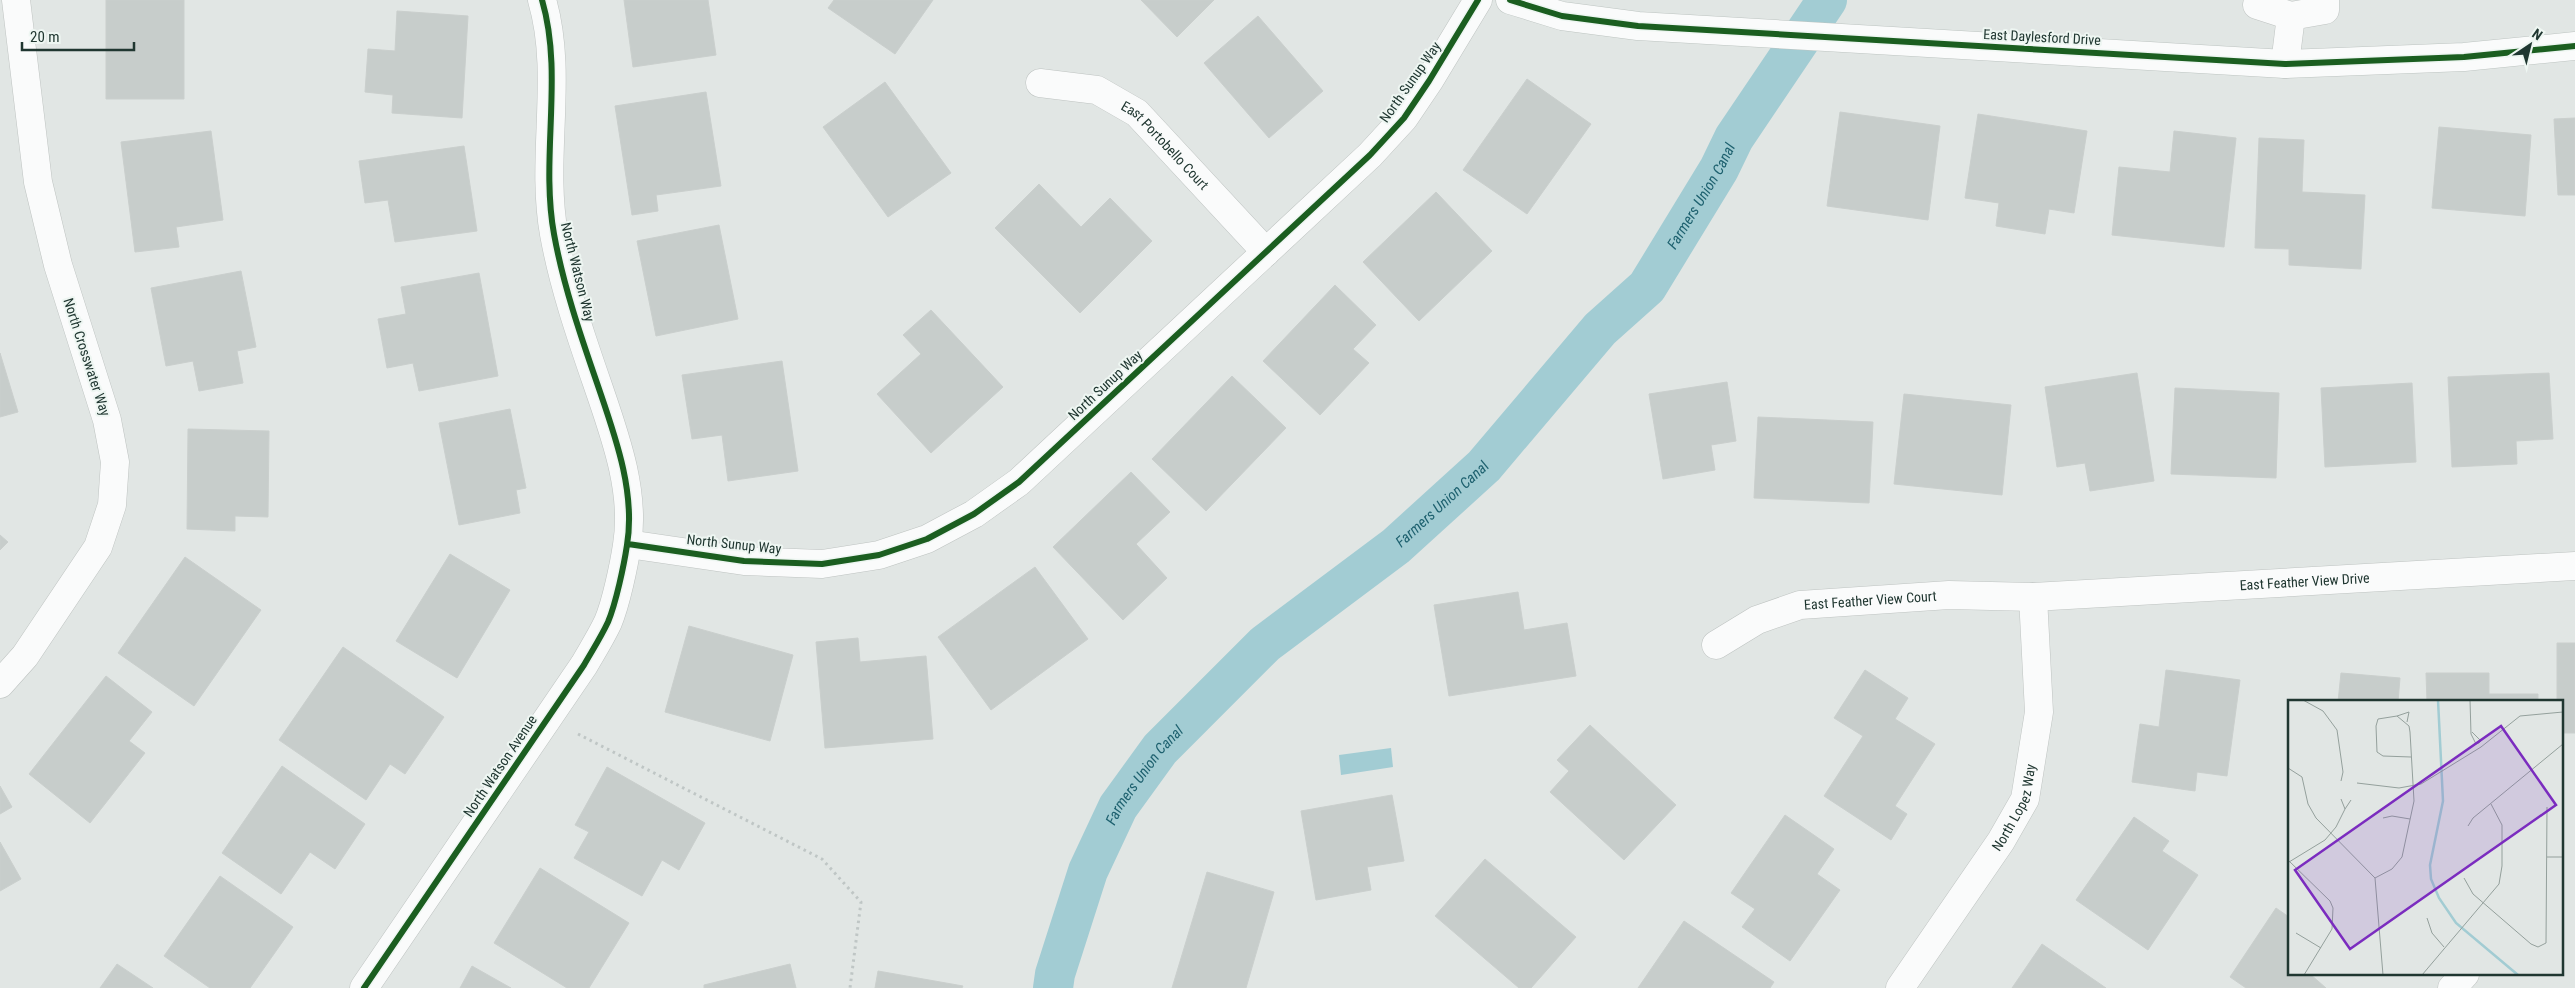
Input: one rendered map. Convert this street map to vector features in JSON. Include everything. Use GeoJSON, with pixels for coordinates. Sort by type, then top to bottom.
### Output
{"type":"FeatureCollection","features":[{"type":"Feature","properties":{"kind":"street","name":"North Crosswater Way"},"geometry":{"type":"LineString","coordinates":[[0,684],[25,656],[98,546],[112,505],[115,462],[107,420],[58,265],[38,182],[16,0]]}},
{"type":"Feature","properties":{"kind":"street","name":"North Watson Way"},"geometry":{"type":"LineString","coordinates":[[542,0],[548,20],[551,70],[549,178],[554,233],[572,307],[615,438],[628,494],[628,544]]}},
{"type":"Feature","properties":{"kind":"street","name":"North Sunup Way"},"geometry":{"type":"LineString","coordinates":[[628,544],[744,561],[822,564],[879,555],[927,538],[974,514],[1019,482],[1370,155],[1404,118],[1478,0]]}},
{"type":"Feature","properties":{"kind":"street","name":"East Daylesford Drive"},"geometry":{"type":"LineString","coordinates":[[1510,0],[1562,16],[1638,26],[2285,64],[2464,56],[2575,46]]}},
{"type":"Feature","properties":{"kind":"street"},"geometry":{"type":"LineString","coordinates":[[2258,0],[2257,5],[2291,16],[2325,10],[2325,0]]}},
{"type":"Feature","properties":{"kind":"street"},"geometry":{"type":"LineString","coordinates":[[2285,64],[2291,16]]}},
{"type":"Feature","properties":{"kind":"street","name":"East Portobello Court"},"geometry":{"type":"LineString","coordinates":[[1040,83],[1097,90],[1136,113],[1266,252]]}},
{"type":"Feature","properties":{"kind":"street","name":"North Watson Avenue"},"geometry":{"type":"LineString","coordinates":[[364,988],[584,665],[608,621],[628,544]]}},
{"type":"Feature","properties":{"kind":"street","name":"East Feather View Drive"},"geometry":{"type":"LineString","coordinates":[[2033,597],[2575,566]]}},
{"type":"Feature","properties":{"kind":"street","name":"East Feather View Court"},"geometry":{"type":"LineString","coordinates":[[1716,645],[1757,620],[1800,605],[1949,596],[2033,597]]}},
{"type":"Feature","properties":{"kind":"street","name":"North Lopez Way"},"geometry":{"type":"LineString","coordinates":[[1900,988],[2002,841],[2025,799],[2039,712],[2033,597]]}},
{"type":"Feature","properties":{"kind":"street"},"geometry":{"type":"LineString","coordinates":[[2452,988],[2463,976]]}},
{"type":"Feature","properties":{"kind":"path"},"geometry":{"type":"LineString","coordinates":[[577,733],[822,859],[861,902],[850,988]]}},
{"type":"Feature","properties":{"kind":"water"},"geometry":{"type":"Polygon","coordinates":[[[1391,748],[1393,767],[1341,775],[1339,755],[1391,748]]]}},
{"type":"Feature","properties":{"kind":"building"},"geometry":{"type":"Polygon","coordinates":[[[106,0],[184,0],[184,99],[106,99],[106,0]]]}},
{"type":"Feature","properties":{"kind":"building"},"geometry":{"type":"Polygon","coordinates":[[[624,0],[708,0],[716,55],[633,67],[624,0]]]}},
{"type":"Feature","properties":{"kind":"building"},"geometry":{"type":"Polygon","coordinates":[[[834,0],[933,0],[895,54],[828,8],[834,0]]]}},
{"type":"Feature","properties":{"kind":"building"},"geometry":{"type":"Polygon","coordinates":[[[1141,0],[1214,0],[1177,37],[1141,0]]]}},
{"type":"Feature","properties":{"kind":"building"},"geometry":{"type":"Polygon","coordinates":[[[397,11],[468,16],[462,118],[392,113],[393,95],[365,92],[368,49],[395,51],[397,11]]]}},
{"type":"Feature","properties":{"kind":"building"},"geometry":{"type":"Polygon","coordinates":[[[1258,16],[1323,91],[1269,138],[1204,63],[1258,16]]]}},
{"type":"Feature","properties":{"kind":"building"},"geometry":{"type":"Polygon","coordinates":[[[1527,79],[1591,124],[1527,214],[1463,170],[1527,79]]]}},
{"type":"Feature","properties":{"kind":"building"},"geometry":{"type":"Polygon","coordinates":[[[885,82],[951,173],[888,217],[823,127],[885,82]]]}},
{"type":"Feature","properties":{"kind":"building"},"geometry":{"type":"Polygon","coordinates":[[[706,92],[721,186],[656,195],[658,211],[632,215],[615,106],[706,92]]]}},
{"type":"Feature","properties":{"kind":"building"},"geometry":{"type":"Polygon","coordinates":[[[1840,112],[1940,126],[1928,220],[1827,206],[1840,112]]]}},
{"type":"Feature","properties":{"kind":"building"},"geometry":{"type":"Polygon","coordinates":[[[1978,114],[2087,131],[2074,213],[2049,209],[2045,234],[1996,226],[1999,203],[1965,198],[1978,114]]]}},
{"type":"Feature","properties":{"kind":"building"},"geometry":{"type":"Polygon","coordinates":[[[2575,118],[2575,195],[2558,195],[2554,119],[2575,118]]]}},
{"type":"Feature","properties":{"kind":"building"},"geometry":{"type":"Polygon","coordinates":[[[2439,127],[2531,135],[2525,216],[2432,208],[2439,127]]]}},
{"type":"Feature","properties":{"kind":"building"},"geometry":{"type":"Polygon","coordinates":[[[211,131],[223,220],[176,227],[179,247],[135,252],[121,142],[211,131]]]}},
{"type":"Feature","properties":{"kind":"building"},"geometry":{"type":"Polygon","coordinates":[[[2174,131],[2236,138],[2224,247],[2112,235],[2119,167],[2170,172],[2174,131]]]}},
{"type":"Feature","properties":{"kind":"building"},"geometry":{"type":"Polygon","coordinates":[[[2259,138],[2304,140],[2302,192],[2365,195],[2361,269],[2289,265],[2289,249],[2255,248],[2259,138]]]}},
{"type":"Feature","properties":{"kind":"building"},"geometry":{"type":"Polygon","coordinates":[[[464,146],[477,231],[395,242],[388,200],[365,203],[359,161],[464,146]]]}},
{"type":"Feature","properties":{"kind":"building"},"geometry":{"type":"Polygon","coordinates":[[[1039,184],[1081,227],[1110,198],[1152,241],[1080,313],[995,228],[1039,184]]]}},
{"type":"Feature","properties":{"kind":"building"},"geometry":{"type":"Polygon","coordinates":[[[1436,192],[1492,251],[1419,321],[1363,262],[1436,192]]]}},
{"type":"Feature","properties":{"kind":"building"},"geometry":{"type":"Polygon","coordinates":[[[719,225],[738,319],[656,336],[637,241],[719,225]]]}},
{"type":"Feature","properties":{"kind":"building"},"geometry":{"type":"Polygon","coordinates":[[[241,271],[256,347],[237,351],[243,383],[199,391],[193,361],[166,366],[151,288],[241,271]]]}},
{"type":"Feature","properties":{"kind":"building"},"geometry":{"type":"Polygon","coordinates":[[[479,273],[498,376],[419,391],[413,363],[387,368],[378,319],[406,314],[401,287],[479,273]]]}},
{"type":"Feature","properties":{"kind":"building"},"geometry":{"type":"Polygon","coordinates":[[[1335,285],[1376,325],[1353,349],[1369,363],[1320,415],[1263,361],[1335,285]]]}},
{"type":"Feature","properties":{"kind":"building"},"geometry":{"type":"Polygon","coordinates":[[[931,310],[1003,387],[931,453],[877,394],[921,354],[903,335],[931,310]]]}},
{"type":"Feature","properties":{"kind":"building"},"geometry":{"type":"Polygon","coordinates":[[[0,353],[18,412],[0,417],[0,353]]]}},
{"type":"Feature","properties":{"kind":"building"},"geometry":{"type":"Polygon","coordinates":[[[782,361],[798,471],[728,481],[722,435],[692,439],[682,375],[782,361]]]}},
{"type":"Feature","properties":{"kind":"building"},"geometry":{"type":"Polygon","coordinates":[[[2137,373],[2154,481],[2090,491],[2085,463],[2057,467],[2045,387],[2137,373]]]}},
{"type":"Feature","properties":{"kind":"building"},"geometry":{"type":"Polygon","coordinates":[[[2549,373],[2553,439],[2516,441],[2517,464],[2452,467],[2448,377],[2549,373]]]}},
{"type":"Feature","properties":{"kind":"building"},"geometry":{"type":"Polygon","coordinates":[[[1232,376],[1286,428],[1206,511],[1152,459],[1232,376]]]}},
{"type":"Feature","properties":{"kind":"building"},"geometry":{"type":"Polygon","coordinates":[[[1727,382],[1736,441],[1711,445],[1715,470],[1663,479],[1649,394],[1727,382]]]}},
{"type":"Feature","properties":{"kind":"building"},"geometry":{"type":"Polygon","coordinates":[[[2412,383],[2416,462],[2325,467],[2321,388],[2412,383]]]}},
{"type":"Feature","properties":{"kind":"building"},"geometry":{"type":"Polygon","coordinates":[[[2175,388],[2279,393],[2276,478],[2171,474],[2175,388]]]}},
{"type":"Feature","properties":{"kind":"building"},"geometry":{"type":"Polygon","coordinates":[[[1904,394],[2011,405],[2002,495],[1894,484],[1904,394]]]}},
{"type":"Feature","properties":{"kind":"building"},"geometry":{"type":"Polygon","coordinates":[[[510,409],[526,488],[516,490],[520,513],[459,525],[439,423],[510,409]]]}},
{"type":"Feature","properties":{"kind":"building"},"geometry":{"type":"Polygon","coordinates":[[[1758,417],[1873,422],[1869,503],[1754,498],[1758,417]]]}},
{"type":"Feature","properties":{"kind":"building"},"geometry":{"type":"Polygon","coordinates":[[[188,429],[269,431],[268,517],[235,516],[235,531],[187,529],[188,429]]]}},
{"type":"Feature","properties":{"kind":"building"},"geometry":{"type":"Polygon","coordinates":[[[1131,472],[1170,512],[1136,544],[1167,578],[1123,620],[1053,547],[1131,472]]]}},
{"type":"Feature","properties":{"kind":"building"},"geometry":{"type":"Polygon","coordinates":[[[0,535],[8,542],[0,550],[0,535]]]}},
{"type":"Feature","properties":{"kind":"building"},"geometry":{"type":"Polygon","coordinates":[[[450,554],[510,590],[457,678],[396,641],[450,554]]]}},
{"type":"Feature","properties":{"kind":"building"},"geometry":{"type":"Polygon","coordinates":[[[185,557],[261,610],[194,706],[118,653],[185,557]]]}},
{"type":"Feature","properties":{"kind":"building"},"geometry":{"type":"Polygon","coordinates":[[[1035,567],[1088,639],[991,710],[938,637],[1035,567]]]}},
{"type":"Feature","properties":{"kind":"building"},"geometry":{"type":"Polygon","coordinates":[[[1518,592],[1524,630],[1567,623],[1576,676],[1449,696],[1434,605],[1518,592]]]}},
{"type":"Feature","properties":{"kind":"building"},"geometry":{"type":"Polygon","coordinates":[[[689,626],[793,655],[770,741],[665,712],[689,626]]]}},
{"type":"Feature","properties":{"kind":"building"},"geometry":{"type":"Polygon","coordinates":[[[858,638],[860,662],[926,656],[933,739],[825,748],[816,642],[858,638]]]}},
{"type":"Feature","properties":{"kind":"building"},"geometry":{"type":"Polygon","coordinates":[[[2557,643],[2575,643],[2575,733],[2562,733],[2562,700],[2557,700],[2557,643]]]}},
{"type":"Feature","properties":{"kind":"building"},"geometry":{"type":"Polygon","coordinates":[[[343,647],[444,717],[405,774],[390,764],[366,800],[279,740],[343,647]]]}},
{"type":"Feature","properties":{"kind":"building"},"geometry":{"type":"Polygon","coordinates":[[[1865,670],[1908,698],[1895,719],[1935,744],[1895,806],[1907,814],[1891,840],[1824,796],[1863,736],[1834,718],[1865,670]]]}},
{"type":"Feature","properties":{"kind":"building"},"geometry":{"type":"Polygon","coordinates":[[[2166,670],[2240,680],[2227,776],[2197,772],[2195,791],[2132,782],[2140,724],[2159,727],[2166,670]]]}},
{"type":"Feature","properties":{"kind":"building"},"geometry":{"type":"Polygon","coordinates":[[[2341,673],[2400,678],[2398,700],[2338,700],[2341,673]]]}},
{"type":"Feature","properties":{"kind":"building"},"geometry":{"type":"Polygon","coordinates":[[[2426,673],[2489,673],[2489,694],[2538,694],[2538,700],[2427,700],[2426,673]]]}},
{"type":"Feature","properties":{"kind":"building"},"geometry":{"type":"Polygon","coordinates":[[[106,676],[152,712],[129,741],[145,753],[90,823],[29,774],[106,676]]]}},
{"type":"Feature","properties":{"kind":"building"},"geometry":{"type":"Polygon","coordinates":[[[1590,725],[1676,805],[1624,860],[1550,792],[1569,771],[1557,760],[1590,725]]]}},
{"type":"Feature","properties":{"kind":"building"},"geometry":{"type":"Polygon","coordinates":[[[282,766],[365,824],[335,869],[310,852],[281,894],[222,853],[282,766]]]}},
{"type":"Feature","properties":{"kind":"building"},"geometry":{"type":"Polygon","coordinates":[[[607,767],[705,823],[679,870],[662,860],[642,896],[574,858],[589,832],[575,825],[607,767]]]}},
{"type":"Feature","properties":{"kind":"building"},"geometry":{"type":"Polygon","coordinates":[[[0,786],[12,807],[0,814],[0,786]]]}},
{"type":"Feature","properties":{"kind":"building"},"geometry":{"type":"Polygon","coordinates":[[[1392,795],[1404,861],[1367,867],[1371,890],[1316,900],[1301,811],[1392,795]]]}},
{"type":"Feature","properties":{"kind":"building"},"geometry":{"type":"Polygon","coordinates":[[[1785,815],[1834,849],[1817,874],[1840,890],[1790,961],[1742,927],[1755,909],[1731,893],[1785,815]]]}},
{"type":"Feature","properties":{"kind":"building"},"geometry":{"type":"Polygon","coordinates":[[[2134,817],[2169,841],[2162,851],[2198,875],[2148,950],[2076,900],[2134,817]]]}},
{"type":"Feature","properties":{"kind":"building"},"geometry":{"type":"Polygon","coordinates":[[[0,842],[21,879],[0,891],[0,842]]]}},
{"type":"Feature","properties":{"kind":"building"},"geometry":{"type":"Polygon","coordinates":[[[1485,859],[1576,937],[1531,988],[1519,988],[1435,916],[1485,859]]]}},
{"type":"Feature","properties":{"kind":"building"},"geometry":{"type":"Polygon","coordinates":[[[540,868],[629,923],[589,988],[567,988],[494,943],[540,868]]]}},
{"type":"Feature","properties":{"kind":"building"},"geometry":{"type":"Polygon","coordinates":[[[1207,872],[1274,892],[1246,988],[1172,988],[1207,872]]]}},
{"type":"Feature","properties":{"kind":"building"},"geometry":{"type":"Polygon","coordinates":[[[220,876],[293,927],[250,988],[210,988],[164,956],[220,876]]]}},
{"type":"Feature","properties":{"kind":"building"},"geometry":{"type":"Polygon","coordinates":[[[2276,908],[2288,916],[2288,976],[2312,976],[2326,988],[2246,988],[2230,977],[2276,908]]]}},
{"type":"Feature","properties":{"kind":"building"},"geometry":{"type":"Polygon","coordinates":[[[1684,921],[1774,982],[1770,988],[1638,988],[1684,921]]]}},
{"type":"Feature","properties":{"kind":"building"},"geometry":{"type":"Polygon","coordinates":[[[2042,944],[2106,988],[2012,988],[2042,944]]]}},
{"type":"Feature","properties":{"kind":"building"},"geometry":{"type":"Polygon","coordinates":[[[117,964],[153,988],[100,988],[117,964]]]}},
{"type":"Feature","properties":{"kind":"building"},"geometry":{"type":"Polygon","coordinates":[[[790,964],[796,988],[704,988],[704,985],[790,964]]]}},
{"type":"Feature","properties":{"kind":"building"},"geometry":{"type":"Polygon","coordinates":[[[472,966],[511,988],[460,988],[472,966]]]}},
{"type":"Feature","properties":{"kind":"building"},"geometry":{"type":"Polygon","coordinates":[[[878,971],[963,986],[962,988],[875,988],[878,971]]]}},
{"type":"Feature","properties":{"kind":"waterway","name":"Farmers Union Canal"},"geometry":{"type":"LineString","coordinates":[[1053,988],[1055,974],[1088,871],[1118,807],[1160,749],[1265,644],[1396,546],[1484,466],[1600,329],[1647,287],[1719,169],[1734,138],[1827,0]]}},
{"type":"Feature","properties":{"kind":"cycle path"},"geometry":{"type":"LineString","coordinates":[[364,988],[584,665],[608,622],[626,553],[629,525],[626,483],[622,462],[572,309],[554,234],[550,205],[549,175],[552,87],[551,57],[548,28],[542,0]]}},
{"type":"Feature","properties":{"kind":"cycle path"},"geometry":{"type":"LineString","coordinates":[[628,544],[744,561],[822,564],[879,555],[927,539],[974,514],[1019,482],[1370,155],[1404,118],[1429,81],[1478,0]]}},
{"type":"Feature","properties":{"kind":"cycle path"},"geometry":{"type":"LineString","coordinates":[[1510,0],[1562,16],[1638,26],[2285,64],[2464,57],[2575,46]]}}]}
